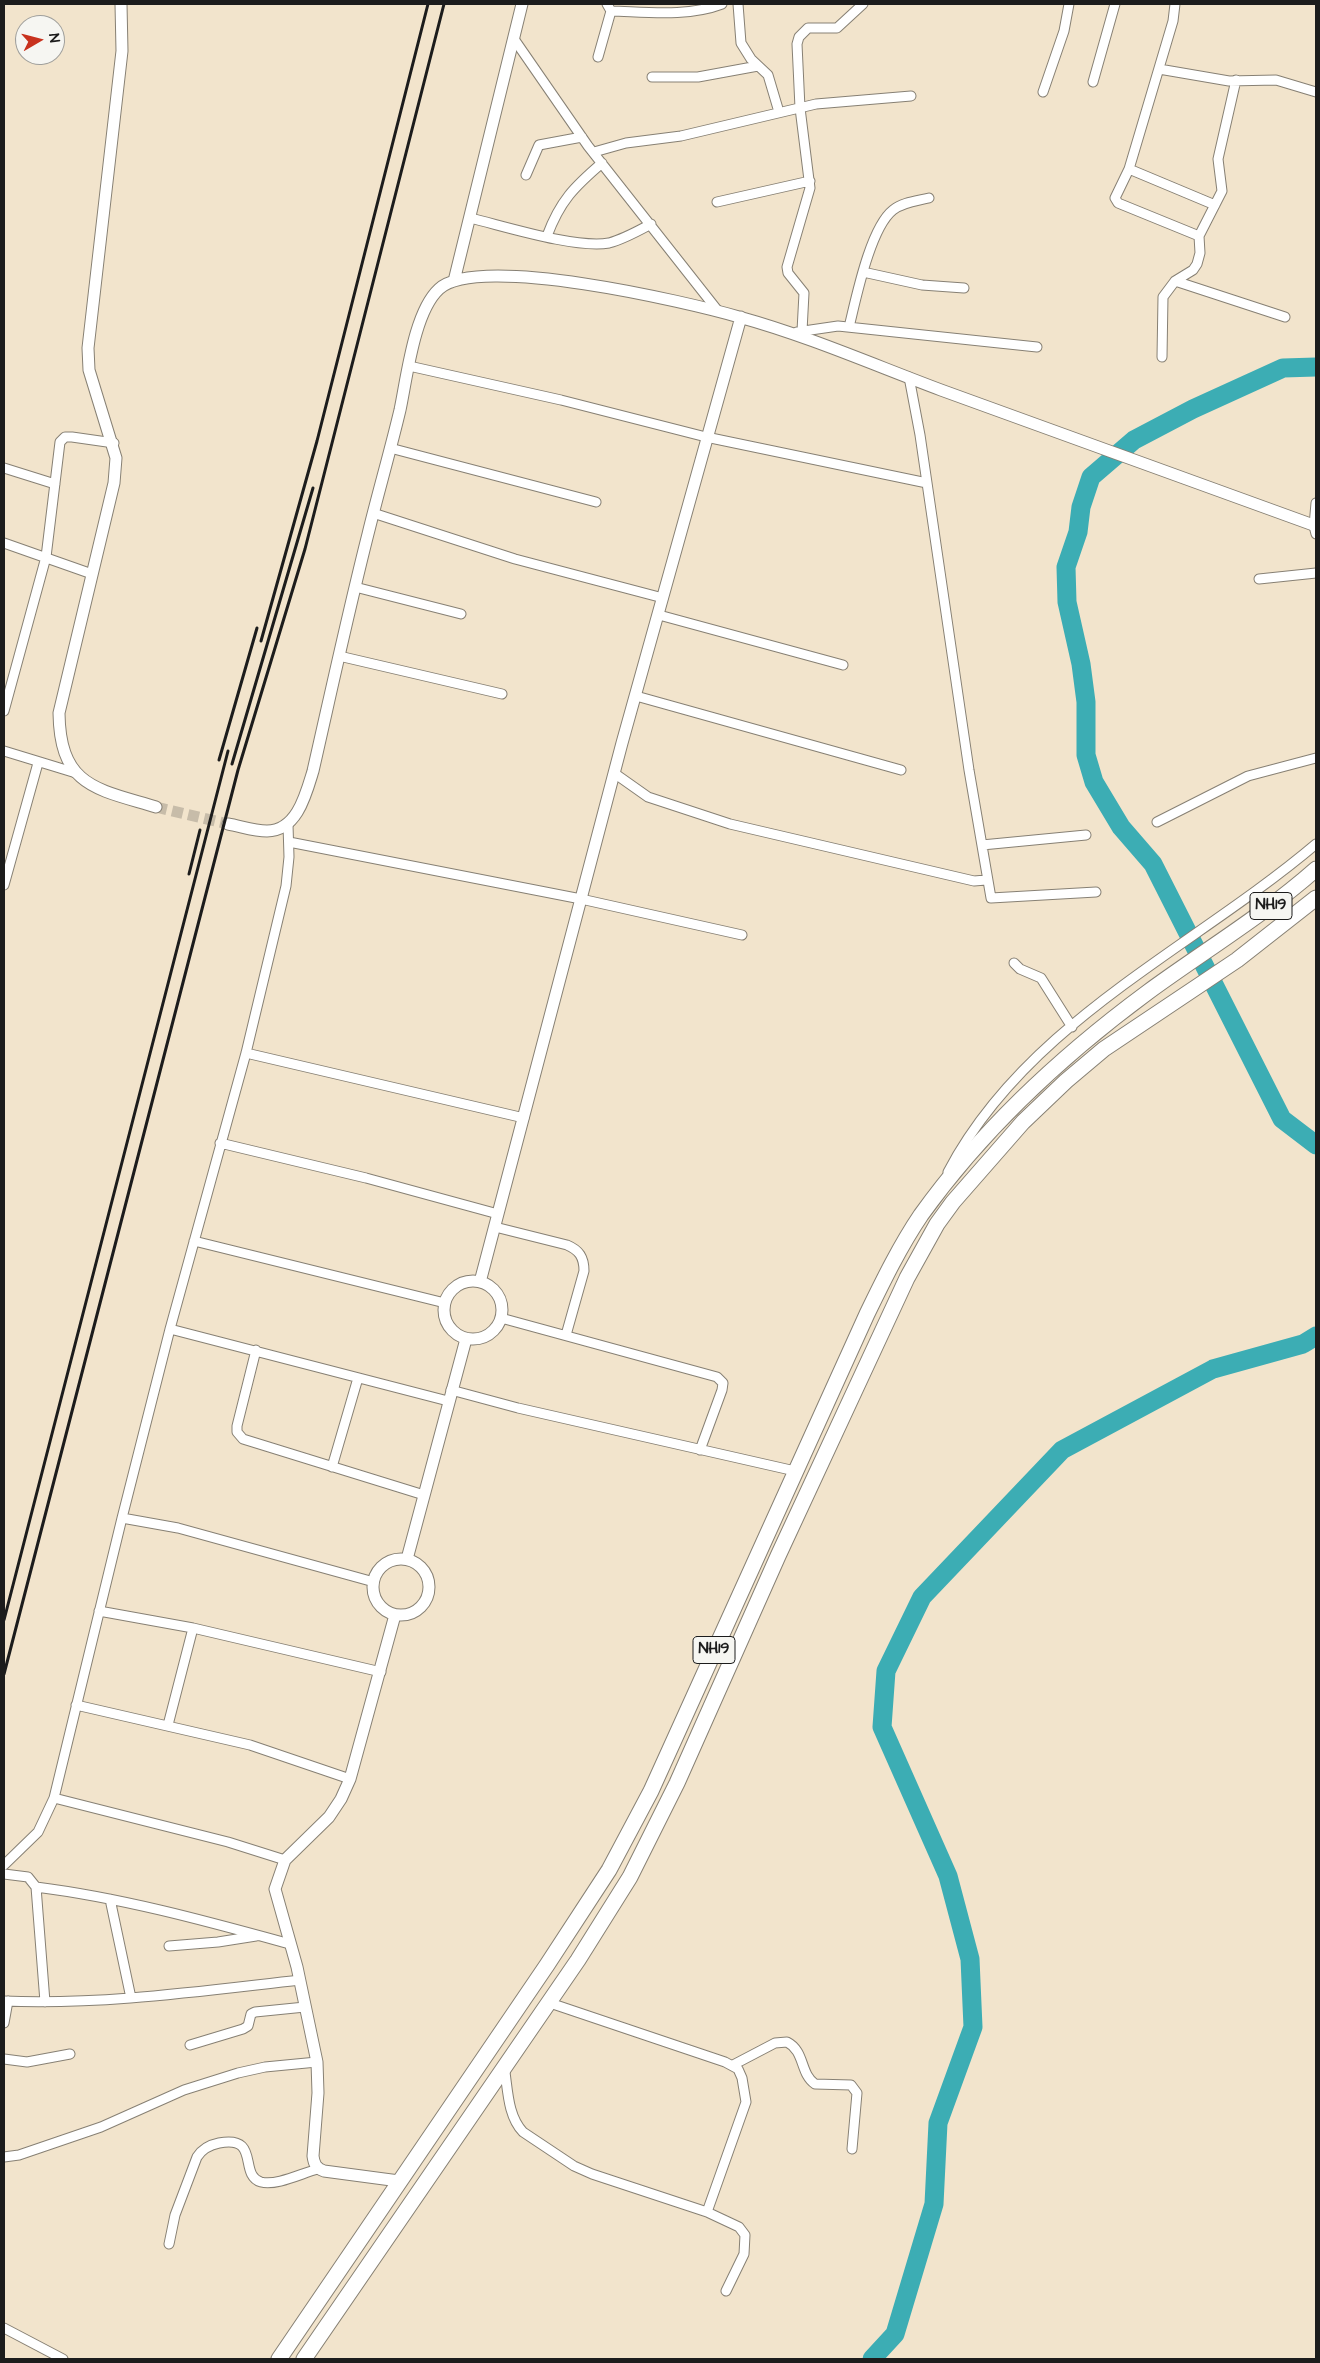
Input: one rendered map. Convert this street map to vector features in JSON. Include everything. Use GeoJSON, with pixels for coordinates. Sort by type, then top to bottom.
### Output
{"type":"FeatureCollection","features":[{"type":"Feature","properties":{"kind":"highway","name":"NH19"},"geometry":{"type":"LineString","coordinates":[[278,2359],[547,1965],[609,1870],[651,1792],[795,1471],[886,1277],[905,1240],[932,1201],[997,1125],[1028,1094],[1113,1020],[1222,939],[1260,914],[1316,869]]}},
{"type":"Feature","properties":{"kind":"highway","name":"NH19"},"geometry":{"type":"LineString","coordinates":[[304,2359],[600,1926],[654,1831],[907,1278],[937,1224],[953,1202],[1023,1122],[1066,1081],[1111,1044],[1237,960],[1316,898]]}},
{"type":"Feature","properties":{"kind":"street"},"geometry":{"type":"LineString","coordinates":[[76,774],[65,752],[60,734],[60,713],[114,483],[116,458],[114,443],[89,370],[88,348],[122,50],[121,4]]}},
{"type":"Feature","properties":{"kind":"street"},"geometry":{"type":"LineString","coordinates":[[454,281],[522,4]]}},
{"type":"Feature","properties":{"kind":"street"},"geometry":{"type":"LineString","coordinates":[[598,57],[609,7],[676,12],[702,10],[722,4]]}},
{"type":"Feature","properties":{"kind":"street"},"geometry":{"type":"LineString","coordinates":[[738,4],[741,43],[745,53],[768,75],[772,82],[779,112]]}},
{"type":"Feature","properties":{"kind":"street"},"geometry":{"type":"LineString","coordinates":[[797,332],[804,293],[788,273],[787,267],[808,196],[810,181],[800,108],[797,44],[799,37],[808,28],[837,28],[863,4]]}},
{"type":"Feature","properties":{"kind":"street"},"geometry":{"type":"LineString","coordinates":[[1043,92],[1064,31],[1069,4]]}},
{"type":"Feature","properties":{"kind":"street"},"geometry":{"type":"LineString","coordinates":[[1093,82],[1115,4]]}},
{"type":"Feature","properties":{"kind":"street"},"geometry":{"type":"LineString","coordinates":[[1175,4],[1173,21],[1159,69],[1129,169],[1116,194],[1116,201],[1199,236]]}},
{"type":"Feature","properties":{"kind":"street"},"geometry":{"type":"LineString","coordinates":[[514,39],[582,137],[718,311]]}},
{"type":"Feature","properties":{"kind":"street"},"geometry":{"type":"LineString","coordinates":[[652,77],[698,77],[758,66]]}},
{"type":"Feature","properties":{"kind":"street"},"geometry":{"type":"LineString","coordinates":[[1159,69],[1213,79],[1276,80],[1316,92]]}},
{"type":"Feature","properties":{"kind":"street"},"geometry":{"type":"LineString","coordinates":[[1162,357],[1163,297],[1175,281],[1193,270],[1197,264],[1200,253],[1199,236],[1223,186],[1218,170],[1219,152],[1236,80]]}},
{"type":"Feature","properties":{"kind":"street"},"geometry":{"type":"LineString","coordinates":[[594,152],[626,143],[681,136],[800,108],[843,101],[911,96]]}},
{"type":"Feature","properties":{"kind":"street"},"geometry":{"type":"LineString","coordinates":[[526,175],[538,146],[582,137]]}},
{"type":"Feature","properties":{"kind":"street"},"geometry":{"type":"LineString","coordinates":[[547,236],[556,213],[574,187],[602,163]]}},
{"type":"Feature","properties":{"kind":"street"},"geometry":{"type":"LineString","coordinates":[[1129,169],[1215,205]]}},
{"type":"Feature","properties":{"kind":"street"},"geometry":{"type":"LineString","coordinates":[[717,202],[810,181]]}},
{"type":"Feature","properties":{"kind":"street"},"geometry":{"type":"LineString","coordinates":[[849,327],[863,272],[884,219],[900,205],[930,198]]}},
{"type":"Feature","properties":{"kind":"street"},"geometry":{"type":"LineString","coordinates":[[470,218],[580,243],[616,241],[651,224]]}},
{"type":"Feature","properties":{"kind":"street"},"geometry":{"type":"LineString","coordinates":[[863,272],[922,285],[964,288]]}},
{"type":"Feature","properties":{"kind":"street"},"geometry":{"type":"LineString","coordinates":[[4,1865],[38,1832],[54,1798],[170,1329],[246,1052],[286,886],[289,842],[288,825],[304,801],[313,771],[414,341],[424,312],[439,289],[454,281],[483,275],[555,280],[644,294],[718,311],[797,332],[908,377],[1316,529],[1316,504]]}},
{"type":"Feature","properties":{"kind":"street"},"geometry":{"type":"LineString","coordinates":[[1175,281],[1285,317]]}},
{"type":"Feature","properties":{"kind":"street"},"geometry":{"type":"LineString","coordinates":[[480,1282],[614,773],[664,598],[706,437],[741,317]]}},
{"type":"Feature","properties":{"kind":"street"},"geometry":{"type":"LineString","coordinates":[[797,332],[827,326],[849,327],[1037,347]]}},
{"type":"Feature","properties":{"kind":"street"},"geometry":{"type":"LineString","coordinates":[[409,366],[561,400],[706,437],[927,483]]}},
{"type":"Feature","properties":{"kind":"street"},"geometry":{"type":"LineString","coordinates":[[908,377],[927,483],[990,898],[1096,892]]}},
{"type":"Feature","properties":{"kind":"street"},"geometry":{"type":"LineString","coordinates":[[4,711],[46,558],[58,449],[64,437],[114,443]]}},
{"type":"Feature","properties":{"kind":"street"},"geometry":{"type":"LineString","coordinates":[[390,448],[596,502]]}},
{"type":"Feature","properties":{"kind":"street"},"geometry":{"type":"LineString","coordinates":[[4,468],[55,484]]}},
{"type":"Feature","properties":{"kind":"street"},"geometry":{"type":"LineString","coordinates":[[373,513],[515,559],[664,598]]}},
{"type":"Feature","properties":{"kind":"street"},"geometry":{"type":"LineString","coordinates":[[4,547],[46,558],[92,574]]}},
{"type":"Feature","properties":{"kind":"street"},"geometry":{"type":"LineString","coordinates":[[1259,579],[1316,573]]}},
{"type":"Feature","properties":{"kind":"street"},"geometry":{"type":"LineString","coordinates":[[355,587],[461,614]]}},
{"type":"Feature","properties":{"kind":"street"},"geometry":{"type":"LineString","coordinates":[[659,615],[843,665]]}},
{"type":"Feature","properties":{"kind":"street"},"geometry":{"type":"LineString","coordinates":[[339,656],[502,694]]}},
{"type":"Feature","properties":{"kind":"street"},"geometry":{"type":"LineString","coordinates":[[636,696],[901,770]]}},
{"type":"Feature","properties":{"kind":"street"},"geometry":{"type":"LineString","coordinates":[[4,751],[76,774],[96,789],[156,807]]}},
{"type":"Feature","properties":{"kind":"street"},"geometry":{"type":"LineString","coordinates":[[1157,822],[1248,776],[1316,758]]}},
{"type":"Feature","properties":{"kind":"street"},"geometry":{"type":"LineString","coordinates":[[4,885],[38,763]]}},
{"type":"Feature","properties":{"kind":"street"},"geometry":{"type":"LineString","coordinates":[[614,773],[648,797],[730,824],[974,881],[986,880]]}},
{"type":"Feature","properties":{"kind":"street"},"geometry":{"type":"LineString","coordinates":[[228,824],[268,831],[288,825]]}},
{"type":"Feature","properties":{"kind":"street"},"geometry":{"type":"LineString","coordinates":[[982,845],[1086,835]]}},
{"type":"Feature","properties":{"kind":"street"},"geometry":{"type":"LineString","coordinates":[[289,842],[581,899],[742,935]]}},
{"type":"Feature","properties":{"kind":"street"},"geometry":{"type":"LineString","coordinates":[[932,1201],[965,1140],[1022,1071],[1102,1001],[1281,873],[1316,844]]}},
{"type":"Feature","properties":{"kind":"street"},"geometry":{"type":"LineString","coordinates":[[1014,964],[1020,969],[1041,978],[1072,1027]]}},
{"type":"Feature","properties":{"kind":"street"},"geometry":{"type":"LineString","coordinates":[[246,1052],[524,1118]]}},
{"type":"Feature","properties":{"kind":"street"},"geometry":{"type":"LineString","coordinates":[[220,1143],[366,1178],[498,1214]]}},
{"type":"Feature","properties":{"kind":"street"},"geometry":{"type":"LineString","coordinates":[[495,1227],[567,1245],[576,1249],[580,1254],[584,1262],[584,1271],[566,1335]]}},
{"type":"Feature","properties":{"kind":"street"},"geometry":{"type":"LineString","coordinates":[[194,1241],[445,1303]]}},
{"type":"Feature","properties":{"kind":"street"},"geometry":{"type":"LineString","coordinates":[[480,1282],[496,1292],[502,1309],[501,1318],[491,1333],[484,1338],[466,1339],[451,1329],[446,1321],[445,1303],[454,1288],[462,1283],[480,1282]]}},
{"type":"Feature","properties":{"kind":"street"},"geometry":{"type":"LineString","coordinates":[[501,1318],[717,1377],[723,1383],[722,1390],[700,1450]]}},
{"type":"Feature","properties":{"kind":"street"},"geometry":{"type":"LineString","coordinates":[[170,1329],[448,1401]]}},
{"type":"Feature","properties":{"kind":"street"},"geometry":{"type":"LineString","coordinates":[[407,1559],[466,1339]]}},
{"type":"Feature","properties":{"kind":"street"},"geometry":{"type":"LineString","coordinates":[[256,1350],[239,1417],[237,1432],[244,1440],[424,1495]]}},
{"type":"Feature","properties":{"kind":"street"},"geometry":{"type":"LineString","coordinates":[[332,1467],[358,1378]]}},
{"type":"Feature","properties":{"kind":"street"},"geometry":{"type":"LineString","coordinates":[[451,1390],[518,1408],[795,1471]]}},
{"type":"Feature","properties":{"kind":"street"},"geometry":{"type":"LineString","coordinates":[[122,1518],[178,1528],[374,1582]]}},
{"type":"Feature","properties":{"kind":"street"},"geometry":{"type":"LineString","coordinates":[[407,1559],[418,1564],[425,1571],[429,1589],[423,1606],[407,1615],[395,1615],[382,1608],[376,1600],[374,1582],[376,1573],[383,1566],[391,1561],[407,1559]]}},
{"type":"Feature","properties":{"kind":"street"},"geometry":{"type":"LineString","coordinates":[[99,1611],[193,1628],[380,1672]]}},
{"type":"Feature","properties":{"kind":"street"},"geometry":{"type":"LineString","coordinates":[[318,2169],[312,2156],[318,2093],[317,2062],[300,1980],[275,1889],[285,1860],[328,1817],[341,1799],[350,1778],[395,1615]]}},
{"type":"Feature","properties":{"kind":"street"},"geometry":{"type":"LineString","coordinates":[[168,1725],[193,1628]]}},
{"type":"Feature","properties":{"kind":"street"},"geometry":{"type":"LineString","coordinates":[[76,1705],[250,1745],[350,1778]]}},
{"type":"Feature","properties":{"kind":"street"},"geometry":{"type":"LineString","coordinates":[[54,1798],[228,1842],[285,1860]]}},
{"type":"Feature","properties":{"kind":"street"},"geometry":{"type":"LineString","coordinates":[[4,1874],[28,1877],[36,1887],[46,2002]]}},
{"type":"Feature","properties":{"kind":"street"},"geometry":{"type":"LineString","coordinates":[[36,1887],[166,1910],[290,1944]]}},
{"type":"Feature","properties":{"kind":"street"},"geometry":{"type":"LineString","coordinates":[[110,1899],[130,1998]]}},
{"type":"Feature","properties":{"kind":"street"},"geometry":{"type":"LineString","coordinates":[[169,1946],[218,1942],[258,1935]]}},
{"type":"Feature","properties":{"kind":"street"},"geometry":{"type":"LineString","coordinates":[[4,2023],[6,2001],[46,2002],[130,1998],[300,1980]]}},
{"type":"Feature","properties":{"kind":"street"},"geometry":{"type":"LineString","coordinates":[[547,2002],[733,2065],[742,2078],[746,2102],[707,2212]]}},
{"type":"Feature","properties":{"kind":"street"},"geometry":{"type":"LineString","coordinates":[[190,2045],[243,2029],[248,2026],[251,2014],[255,2012],[306,2007]]}},
{"type":"Feature","properties":{"kind":"street"},"geometry":{"type":"LineString","coordinates":[[733,2065],[775,2043],[787,2042],[798,2050],[808,2077],[815,2084],[851,2085],[857,2093],[852,2149]]}},
{"type":"Feature","properties":{"kind":"street"},"geometry":{"type":"LineString","coordinates":[[4,2059],[26,2062],[70,2054]]}},
{"type":"Feature","properties":{"kind":"street"},"geometry":{"type":"LineString","coordinates":[[4,2157],[19,2155],[101,2127],[184,2090],[238,2073],[265,2067],[317,2062]]}},
{"type":"Feature","properties":{"kind":"street"},"geometry":{"type":"LineString","coordinates":[[504,2066],[511,2114],[516,2125],[523,2132],[574,2166],[592,2174],[707,2212],[730,2222],[745,2235],[744,2254],[726,2291]]}},
{"type":"Feature","properties":{"kind":"street"},"geometry":{"type":"LineString","coordinates":[[168,2244],[175,2215],[193,2166],[201,2151],[209,2146],[235,2142],[241,2145],[245,2149],[254,2178],[261,2182],[273,2181],[318,2169],[399,2181]]}},
{"type":"Feature","properties":{"kind":"street"},"geometry":{"type":"LineString","coordinates":[[4,2328],[62,2359]]}},
{"type":"Feature","properties":{"kind":"waterway"},"geometry":{"type":"LineString","coordinates":[[1316,367],[1283,368],[1193,409],[1134,440],[1091,477],[1081,507],[1078,532],[1066,567],[1067,602],[1081,664],[1086,702],[1086,755],[1094,782],[1121,827],[1153,864],[1282,1119],[1316,1145]]}},
{"type":"Feature","properties":{"kind":"waterway"},"geometry":{"type":"LineString","coordinates":[[872,2359],[895,2334],[934,2204],[938,2123],[973,2027],[970,1959],[948,1876],[882,1727],[886,1671],[922,1597],[1062,1450],[1213,1369],[1303,1344],[1316,1336]]}},
{"type":"Feature","properties":{"kind":"tunnel"},"geometry":{"type":"LineString","coordinates":[[156,807],[228,824]]}},
{"type":"Feature","properties":{"kind":"railway"},"geometry":{"type":"LineString","coordinates":[[261,641],[317,441],[428,4]]}},
{"type":"Feature","properties":{"kind":"railway"},"geometry":{"type":"LineString","coordinates":[[4,1674],[238,770],[305,549],[444,4]]}},
{"type":"Feature","properties":{"kind":"railway"},"geometry":{"type":"LineString","coordinates":[[232,764],[313,488]]}},
{"type":"Feature","properties":{"kind":"railway"},"geometry":{"type":"LineString","coordinates":[[219,760],[257,628]]}},
{"type":"Feature","properties":{"kind":"railway"},"geometry":{"type":"LineString","coordinates":[[4,1620],[228,751]]}},
{"type":"Feature","properties":{"kind":"railway"},"geometry":{"type":"LineString","coordinates":[[189,874],[200,830]]}}]}
